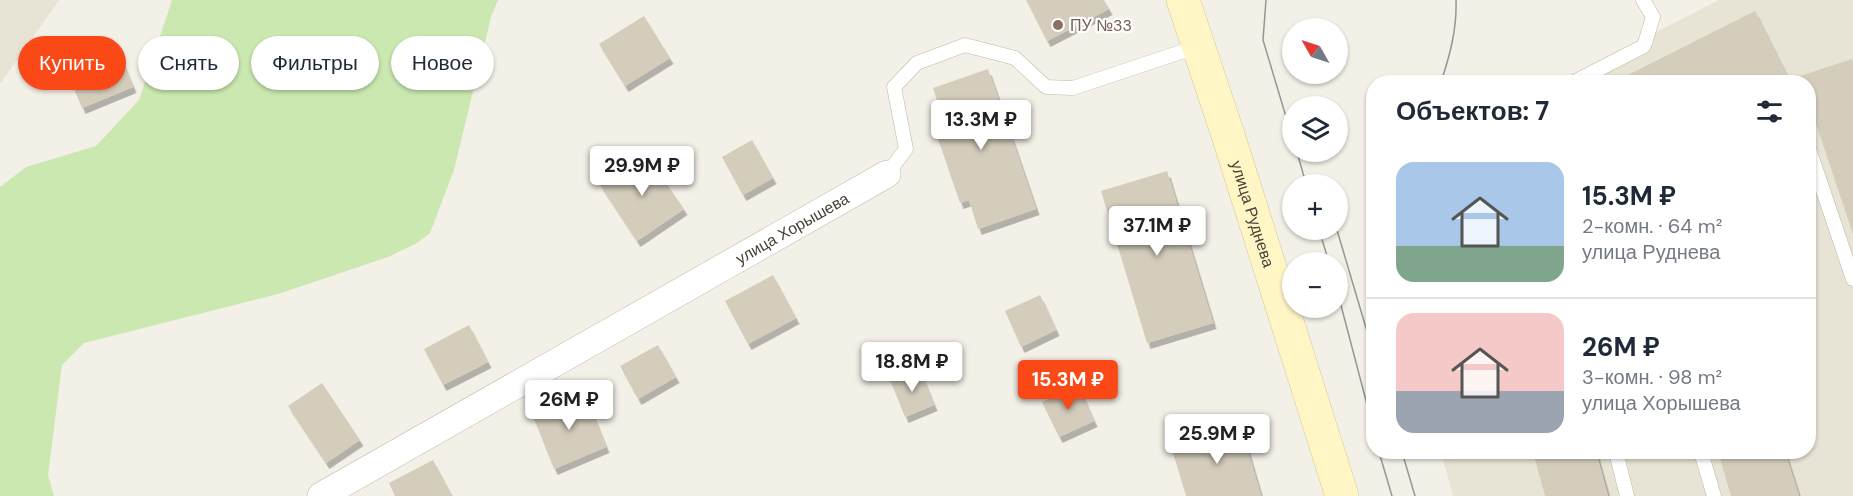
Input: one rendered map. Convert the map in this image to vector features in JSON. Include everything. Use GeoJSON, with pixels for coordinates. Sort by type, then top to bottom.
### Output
{"type":"FeatureCollection","features":[{"type":"Feature","properties":{"kind":"main road","name":"улица Руднева"},"geometry":{"type":"LineString","coordinates":[[1183,0],[1342,496]]}},
{"type":"Feature","properties":{"kind":"street","name":"улица Хорышева"},"geometry":{"type":"LineString","coordinates":[[321,496],[887,174]]}},
{"type":"Feature","properties":{"kind":"lane"},"geometry":{"type":"LineString","coordinates":[[1588,75],[1644,46],[1653,17],[1643,0]]}},
{"type":"Feature","properties":{"kind":"lane","name":"улица Хорышева"},"geometry":{"type":"LineString","coordinates":[[887,174],[906,149],[894,87],[916,63],[965,45],[1015,58],[1046,87],[1073,88],[1199,46]]}},
{"type":"Feature","properties":{"kind":"lane"},"geometry":{"type":"LineString","coordinates":[[1816,170],[1853,279]]}},
{"type":"Feature","properties":{"kind":"lane"},"geometry":{"type":"LineString","coordinates":[[1618,459],[1628,496]]}},
{"type":"Feature","properties":{"kind":"lane"},"geometry":{"type":"LineString","coordinates":[[1703,459],[1714,496]]}},
{"type":"Feature","properties":{"kind":"shaded area"},"geometry":{"type":"Polygon","coordinates":[[[0,0],[59,0],[34,36],[18,36],[18,58],[0,84],[0,0]]]}},
{"type":"Feature","properties":{"kind":"shaded area"},"geometry":{"type":"Polygon","coordinates":[[[1719,0],[1853,0],[1853,496],[1453,496],[1443,459],[1816,459],[1816,75],[1572,75],[1719,0]]]}},
{"type":"Feature","properties":{"kind":"green space"},"geometry":{"type":"Polygon","coordinates":[[[172,0],[498,0],[486,36],[391,36],[391,90],[473,90],[454,170],[430,233],[417,243],[388,257],[278,294],[84,343],[62,365],[48,475],[54,496],[0,496],[0,187],[26,167],[96,146],[139,100],[142,90],[239,90],[239,36],[160,36],[172,0]]]}},
{"type":"Feature","properties":{"kind":"building","name":"ПУ №33"},"geometry":{"type":"Polygon","coordinates":[[[1026,0],[1104,0],[1109,9],[1047,41],[1026,0]]]}},
{"type":"Feature","properties":{"kind":"building"},"geometry":{"type":"Polygon","coordinates":[[[1755,11],[1787,75],[1628,75],[1755,11]]]}},
{"type":"Feature","properties":{"kind":"building"},"geometry":{"type":"Polygon","coordinates":[[[644,16],[670,58],[625,86],[599,44],[644,16]]]}},
{"type":"Feature","properties":{"kind":"building"},"geometry":{"type":"Polygon","coordinates":[[[1852,59],[1853,234],[1816,124],[1816,75],[1803,75],[1852,59]]]}},
{"type":"Feature","properties":{"kind":"building"},"geometry":{"type":"Polygon","coordinates":[[[988,69],[1036,209],[978,229],[969,200],[960,203],[936,133],[946,129],[933,88],[988,69]]]}},
{"type":"Feature","properties":{"kind":"building"},"geometry":{"type":"Polygon","coordinates":[[[126,70],[133,87],[126,90],[126,70]]]}},
{"type":"Feature","properties":{"kind":"building"},"geometry":{"type":"Polygon","coordinates":[[[74,90],[126,90],[82,108],[74,90]]]}},
{"type":"Feature","properties":{"kind":"building"},"geometry":{"type":"Polygon","coordinates":[[[752,140],[773,178],[743,195],[722,157],[752,140]]]}},
{"type":"Feature","properties":{"kind":"building"},"geometry":{"type":"Polygon","coordinates":[[[646,154],[684,209],[637,241],[600,185],[646,154]]]}},
{"type":"Feature","properties":{"kind":"building"},"geometry":{"type":"Polygon","coordinates":[[[1167,171],[1213,323],[1147,343],[1101,191],[1167,171]]]}},
{"type":"Feature","properties":{"kind":"building"},"geometry":{"type":"Polygon","coordinates":[[[773,275],[796,318],[748,344],[725,301],[773,275]]]}},
{"type":"Feature","properties":{"kind":"building"},"geometry":{"type":"Polygon","coordinates":[[[1040,295],[1056,330],[1021,347],[1005,311],[1040,295]]]}},
{"type":"Feature","properties":{"kind":"building"},"geometry":{"type":"Polygon","coordinates":[[[469,325],[488,362],[443,385],[424,349],[469,325]]]}},
{"type":"Feature","properties":{"kind":"building"},"geometry":{"type":"Polygon","coordinates":[[[658,345],[676,377],[638,399],[620,366],[658,345]]]}},
{"type":"Feature","properties":{"kind":"building"},"geometry":{"type":"Polygon","coordinates":[[[919,369],[934,405],[905,417],[890,380],[919,369]]]}},
{"type":"Feature","properties":{"kind":"building"},"geometry":{"type":"Polygon","coordinates":[[[322,383],[360,440],[326,463],[288,406],[322,383]]]}},
{"type":"Feature","properties":{"kind":"building"},"geometry":{"type":"Polygon","coordinates":[[[1078,385],[1094,421],[1059,437],[1042,402],[1078,385]]]}},
{"type":"Feature","properties":{"kind":"building"},"geometry":{"type":"Polygon","coordinates":[[[584,393],[606,447],[554,469],[532,414],[584,393]]]}},
{"type":"Feature","properties":{"kind":"building"},"geometry":{"type":"Polygon","coordinates":[[[1240,424],[1261,496],[1186,496],[1171,446],[1240,424]]]}},
{"type":"Feature","properties":{"kind":"building"},"geometry":{"type":"Polygon","coordinates":[[[1535,459],[1598,459],[1608,496],[1545,496],[1535,459]]]}},
{"type":"Feature","properties":{"kind":"building"},"geometry":{"type":"Polygon","coordinates":[[[1720,459],[1787,459],[1799,496],[1731,496],[1720,459]]]}},
{"type":"Feature","properties":{"kind":"building"},"geometry":{"type":"Polygon","coordinates":[[[433,460],[452,496],[395,496],[389,483],[433,460]]]}},
{"type":"Feature","properties":{"kind":"tram line"},"geometry":{"type":"LineString","coordinates":[[1266,0],[1263,40],[1282,103]]}},
{"type":"Feature","properties":{"kind":"tram line"},"geometry":{"type":"LineString","coordinates":[[1443,75],[1452,42],[1456,0]]}},
{"type":"Feature","properties":{"kind":"tram line"},"geometry":{"type":"LineString","coordinates":[[1300,162],[1303,174]]}},
{"type":"Feature","properties":{"kind":"tram line"},"geometry":{"type":"LineString","coordinates":[[1322,240],[1326,252]]}},
{"type":"Feature","properties":{"kind":"tram line"},"geometry":{"type":"LineString","coordinates":[[1340,240],[1366,328]]}},
{"type":"Feature","properties":{"kind":"tram line"},"geometry":{"type":"LineString","coordinates":[[1344,318],[1366,401]]}},
{"type":"Feature","properties":{"kind":"tram line"},"geometry":{"type":"LineString","coordinates":[[1381,459],[1392,496]]}},
{"type":"Feature","properties":{"kind":"tram line"},"geometry":{"type":"LineString","coordinates":[[1404,459],[1415,496]]}},
{"type":"Feature","properties":{"kind":"place","name":"ПУ №33"},"geometry":{"type":"Point","coordinates":[1058,25]}}]}
